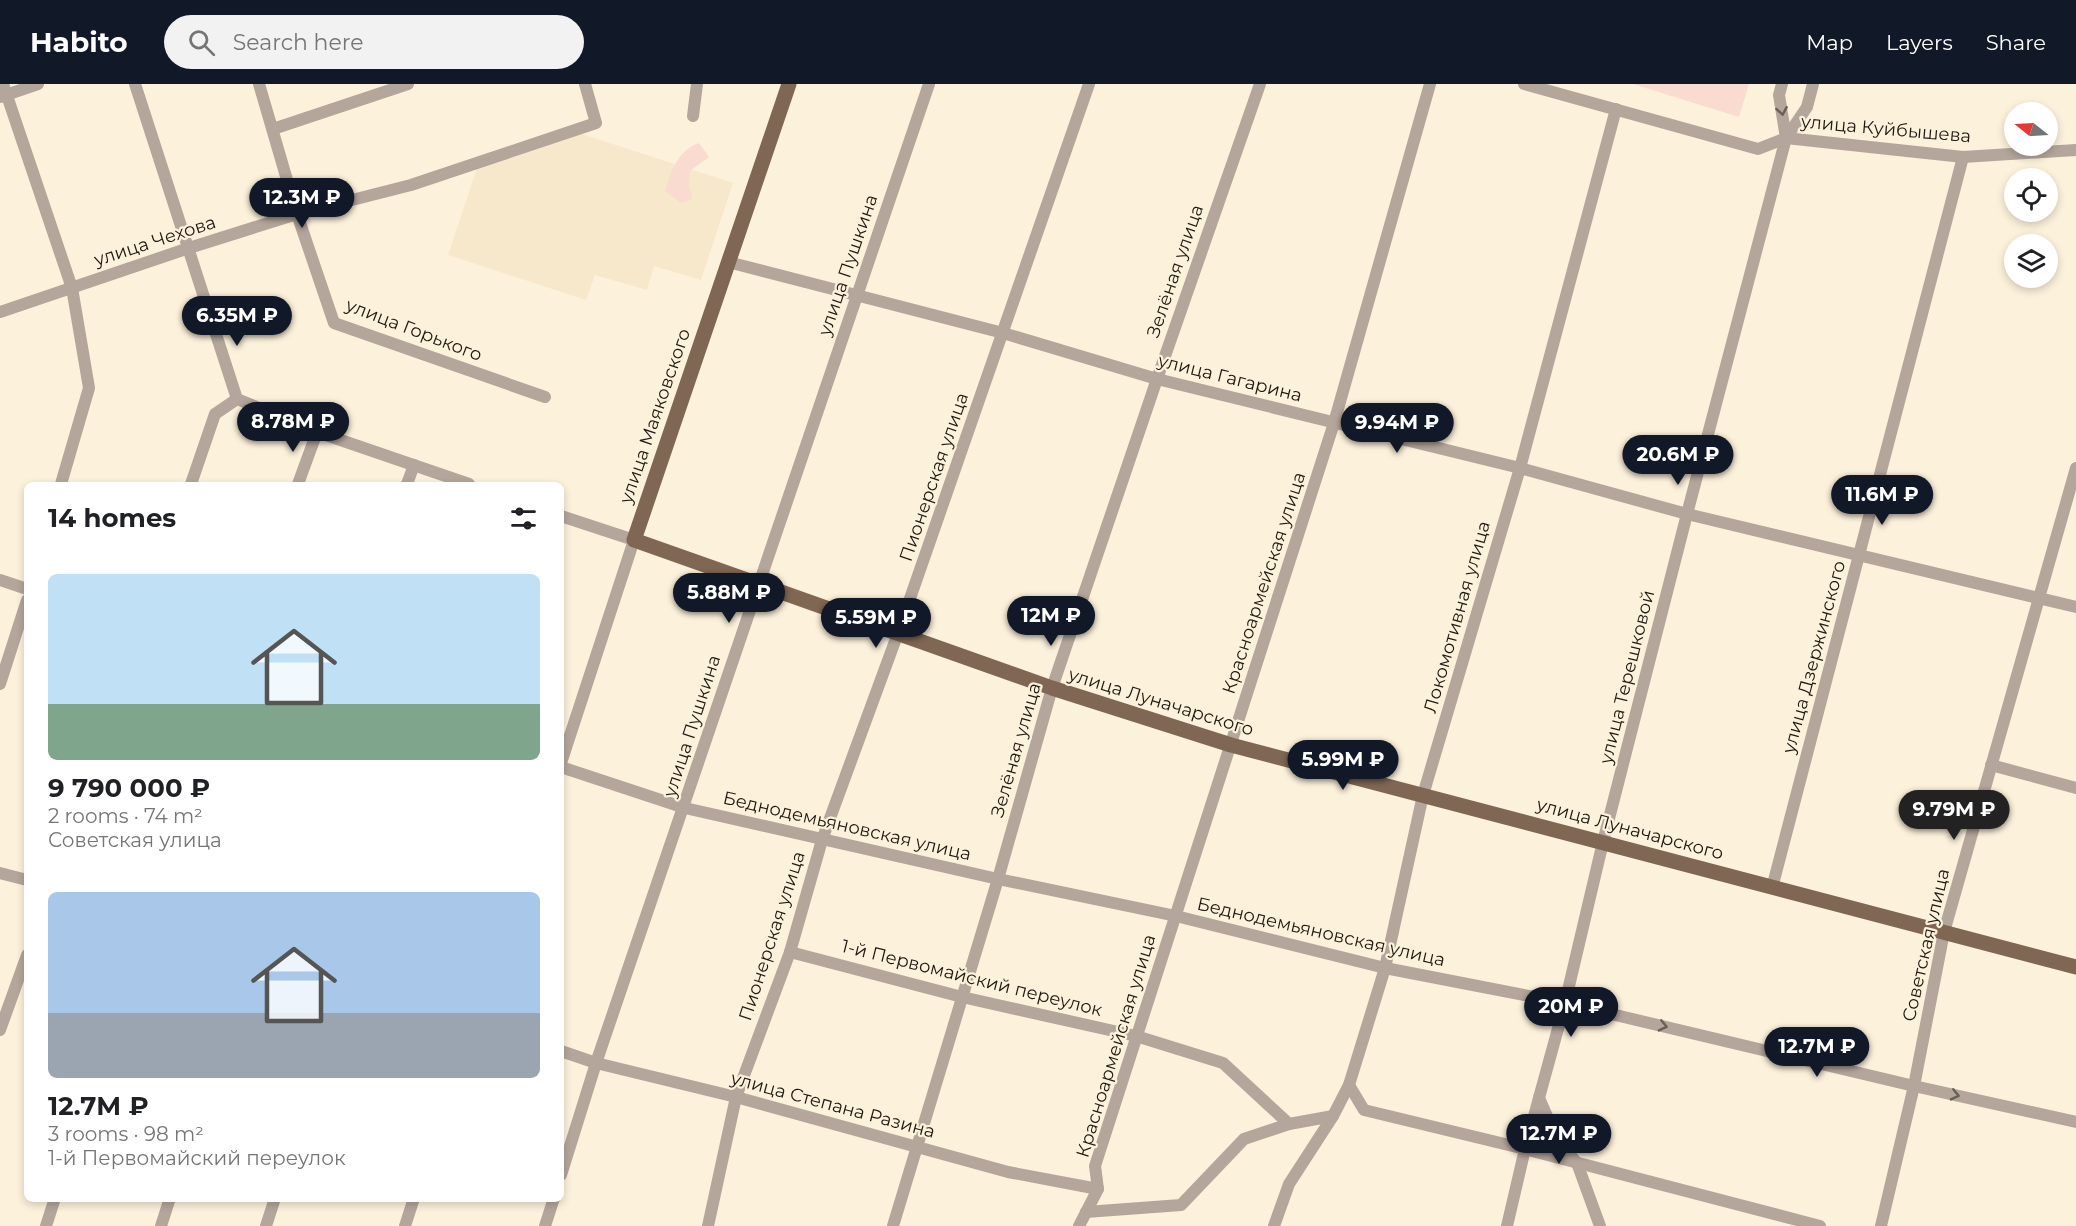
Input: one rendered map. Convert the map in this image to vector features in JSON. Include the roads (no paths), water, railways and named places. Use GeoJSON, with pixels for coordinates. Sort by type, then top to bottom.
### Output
{"type":"FeatureCollection","features":[{"type":"Feature","properties":{"kind":"main road","name":"улица Маяковского"},"geometry":{"type":"LineString","coordinates":[[634,540],[789,84]]}},
{"type":"Feature","properties":{"kind":"main road","name":"улица Луначарского"},"geometry":{"type":"LineString","coordinates":[[634,540],[1053,688],[1231,746],[2076,967]]}},
{"type":"Feature","properties":{"kind":"street"},"geometry":{"type":"LineString","coordinates":[[38,84],[3,92],[72,288],[88,388],[62,482]]}},
{"type":"Feature","properties":{"kind":"street"},"geometry":{"type":"LineString","coordinates":[[135,84],[237,399],[316,432],[463,482]]}},
{"type":"Feature","properties":{"kind":"street","name":"улица Горького"},"geometry":{"type":"LineString","coordinates":[[259,84],[297,214],[334,323],[545,397]]}},
{"type":"Feature","properties":{"kind":"street"},"geometry":{"type":"LineString","coordinates":[[273,129],[408,84]]}},
{"type":"Feature","properties":{"kind":"street","name":"улица Чехова"},"geometry":{"type":"LineString","coordinates":[[0,312],[189,248],[297,214],[411,185],[597,123],[585,84]]}},
{"type":"Feature","properties":{"kind":"street"},"geometry":{"type":"LineString","coordinates":[[693,116],[697,84]]}},
{"type":"Feature","properties":{"kind":"street","name":"улица Пушкина"},"geometry":{"type":"LineString","coordinates":[[564,1165],[758,583],[929,84]]}},
{"type":"Feature","properties":{"kind":"street","name":"Пионерская улица"},"geometry":{"type":"LineString","coordinates":[[708,1226],[736,1097],[790,952],[822,840],[1004,333],[1089,84]]}},
{"type":"Feature","properties":{"kind":"street","name":"Зелёная улица"},"geometry":{"type":"LineString","coordinates":[[893,1226],[963,997],[1053,688],[1260,84]]}},
{"type":"Feature","properties":{"kind":"street","name":"Красноармейская улица"},"geometry":{"type":"LineString","coordinates":[[1079,1226],[1098,1189],[1095,1166],[1334,423],[1430,84]]}},
{"type":"Feature","properties":{"kind":"street","name":"улица Куйбышева"},"geometry":{"type":"LineString","coordinates":[[1524,84],[1758,149],[1786,138],[1963,157],[2076,150]]}},
{"type":"Feature","properties":{"kind":"street","name":"улица Терешковой"},"geometry":{"type":"LineString","coordinates":[[1782,84],[1779,95],[1786,138]]}},
{"type":"Feature","properties":{"kind":"street","name":"улица Терешковой"},"geometry":{"type":"LineString","coordinates":[[1507,1226],[1687,514],[1786,138],[1808,107],[1813,84]]}},
{"type":"Feature","properties":{"kind":"street","name":"Локомотивная улица"},"geometry":{"type":"LineString","coordinates":[[1274,1226],[1289,1184],[1333,1116],[1349,1085],[1385,968],[1424,795],[1520,468],[1616,110]]}},
{"type":"Feature","properties":{"kind":"street","name":"улица Дзержинского"},"geometry":{"type":"LineString","coordinates":[[1772,888],[1963,157]]}},
{"type":"Feature","properties":{"kind":"street","name":"улица Гагарина"},"geometry":{"type":"LineString","coordinates":[[728,262],[1004,333],[1157,379],[1520,468],[1687,514],[2076,607]]}},
{"type":"Feature","properties":{"kind":"street"},"geometry":{"type":"LineString","coordinates":[[192,482],[214,414],[237,399]]}},
{"type":"Feature","properties":{"kind":"street"},"geometry":{"type":"LineString","coordinates":[[299,482],[316,432]]}},
{"type":"Feature","properties":{"kind":"street"},"geometry":{"type":"LineString","coordinates":[[408,482],[414,465]]}},
{"type":"Feature","properties":{"kind":"street","name":"Советская улица"},"geometry":{"type":"LineString","coordinates":[[1881,1226],[1914,1086],[1944,932],[2076,468]]}},
{"type":"Feature","properties":{"kind":"street","name":"улица Луначарского"},"geometry":{"type":"LineString","coordinates":[[564,517],[634,540]]}},
{"type":"Feature","properties":{"kind":"street","name":"улица Маяковского"},"geometry":{"type":"LineString","coordinates":[[564,756],[634,540]]}},
{"type":"Feature","properties":{"kind":"street"},"geometry":{"type":"LineString","coordinates":[[0,580],[24,588]]}},
{"type":"Feature","properties":{"kind":"street"},"geometry":{"type":"LineString","coordinates":[[0,684],[24,609]]}},
{"type":"Feature","properties":{"kind":"street"},"geometry":{"type":"LineString","coordinates":[[1991,765],[2076,788]]}},
{"type":"Feature","properties":{"kind":"street","name":"Беднодемьяновская улица"},"geometry":{"type":"LineString","coordinates":[[564,766],[684,808],[998,879],[1176,916],[1385,968],[1565,1003],[2076,1122]]}},
{"type":"Feature","properties":{"kind":"street"},"geometry":{"type":"LineString","coordinates":[[0,873],[24,879]]}},
{"type":"Feature","properties":{"kind":"street","name":"1-й Первомайский переулок"},"geometry":{"type":"LineString","coordinates":[[790,952],[963,997],[1136,1036],[1223,1064],[1289,1124]]}},
{"type":"Feature","properties":{"kind":"street"},"geometry":{"type":"LineString","coordinates":[[0,1030],[24,963]]}},
{"type":"Feature","properties":{"kind":"street","name":"улица Степана Разина"},"geometry":{"type":"LineString","coordinates":[[564,1052],[596,1064],[736,1097],[1008,1172],[1098,1189]]}},
{"type":"Feature","properties":{"kind":"street"},"geometry":{"type":"LineString","coordinates":[[1349,1085],[1364,1110],[1525,1149],[1820,1226]]}},
{"type":"Feature","properties":{"kind":"street"},"geometry":{"type":"LineString","coordinates":[[1539,1098],[1557,1139],[1576,1163],[1600,1226]]}},
{"type":"Feature","properties":{"kind":"street"},"geometry":{"type":"LineString","coordinates":[[1086,1212],[1181,1205],[1244,1139],[1289,1124],[1333,1116]]}},
{"type":"Feature","properties":{"kind":"street"},"geometry":{"type":"LineString","coordinates":[[45,1226],[54,1202]]}},
{"type":"Feature","properties":{"kind":"street"},"geometry":{"type":"LineString","coordinates":[[161,1226],[169,1202]]}},
{"type":"Feature","properties":{"kind":"street"},"geometry":{"type":"LineString","coordinates":[[266,1226],[274,1202]]}},
{"type":"Feature","properties":{"kind":"street"},"geometry":{"type":"LineString","coordinates":[[405,1226],[413,1202]]}},
{"type":"Feature","properties":{"kind":"street"},"geometry":{"type":"LineString","coordinates":[[545,1226],[553,1202]]}}]}
